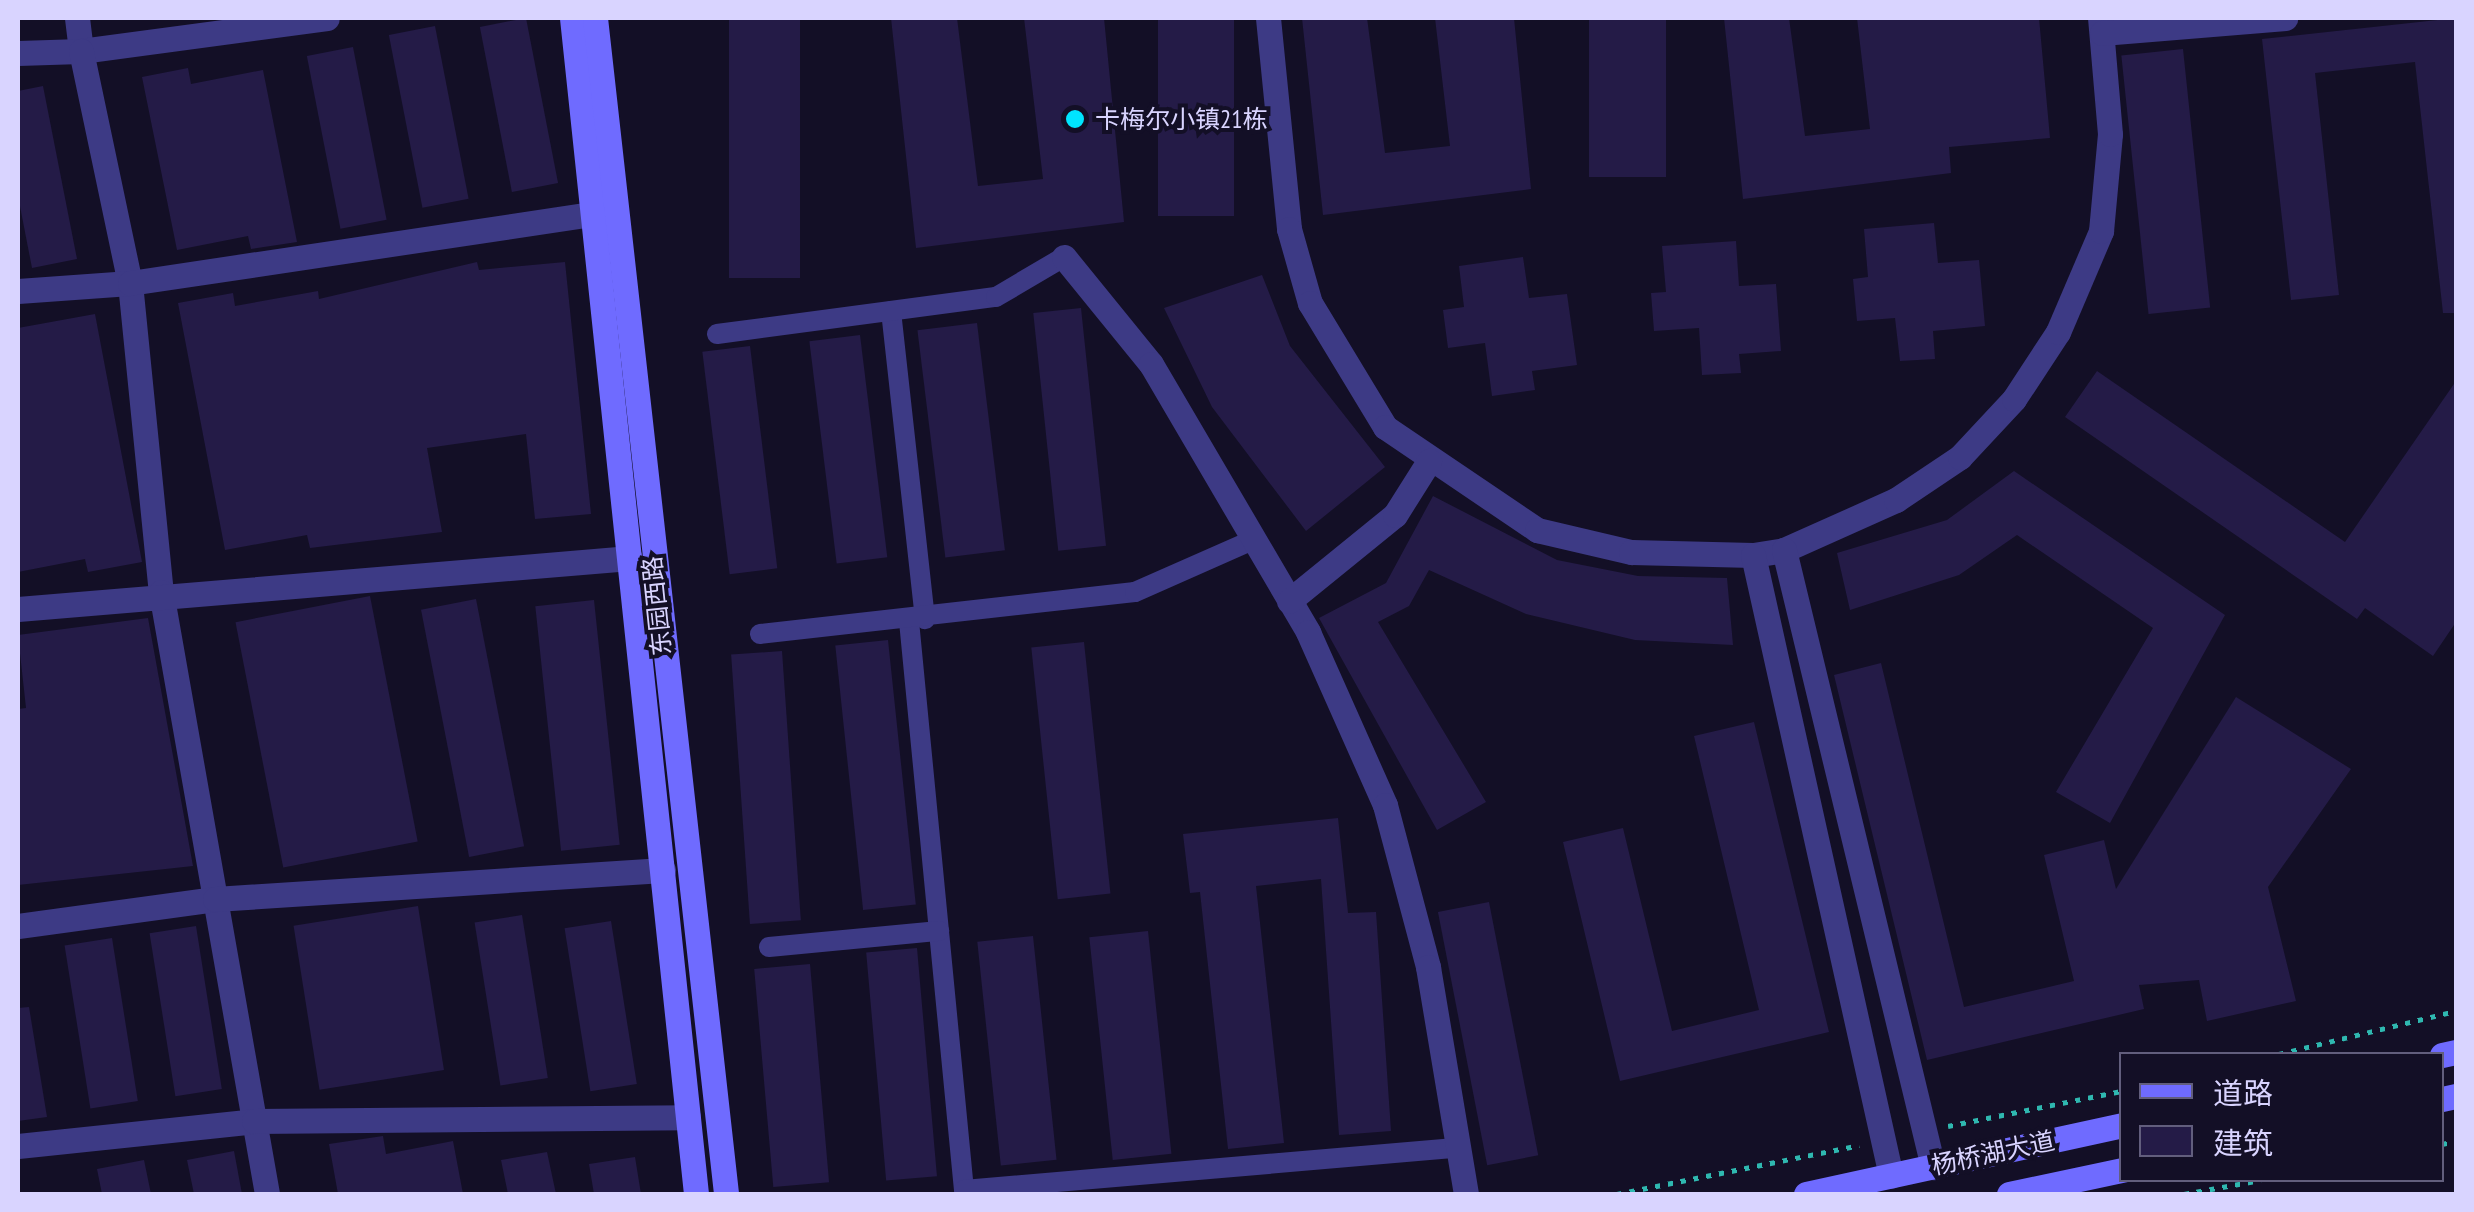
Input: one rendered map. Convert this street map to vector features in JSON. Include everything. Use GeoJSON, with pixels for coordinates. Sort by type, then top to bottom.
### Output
{"type":"FeatureCollection","features":[{"type":"Feature","properties":{"kind":"main road","name":"东园西路"},"geometry":{"type":"LineString","coordinates":[[572,18],[696,1194]]}},
{"type":"Feature","properties":{"kind":"main road","name":"东园西路"},"geometry":{"type":"LineString","coordinates":[[595,18],[726,1194]]}},
{"type":"Feature","properties":{"kind":"main road","name":"杨桥湖大道"},"geometry":{"type":"LineString","coordinates":[[1806,1194],[2119,1126]]}},
{"type":"Feature","properties":{"kind":"main road","name":"杨桥湖大道"},"geometry":{"type":"LineString","coordinates":[[2009,1194],[2119,1171]]}},
{"type":"Feature","properties":{"kind":"street"},"geometry":{"type":"LineString","coordinates":[[77,18],[130,283],[161,592],[267,1194]]}},
{"type":"Feature","properties":{"kind":"street"},"geometry":{"type":"LineString","coordinates":[[18,52],[81,50],[327,18]]}},
{"type":"Feature","properties":{"kind":"street"},"geometry":{"type":"LineString","coordinates":[[1268,18],[1288,229],[1310,303],[1385,427],[1428,460],[1537,530],[1631,552],[1752,555],[1784,550],[1896,500],[1960,457],[2014,399],[2058,332],[2101,231],[2110,134],[2101,25],[2285,18]]}},
{"type":"Feature","properties":{"kind":"street"},"geometry":{"type":"LineString","coordinates":[[18,290],[130,283],[594,214]]}},
{"type":"Feature","properties":{"kind":"street"},"geometry":{"type":"LineString","coordinates":[[717,334],[996,297],[1064,257],[1150,364],[1254,540],[1289,601],[1385,805],[1428,967],[1466,1194]]}},
{"type":"Feature","properties":{"kind":"street"},"geometry":{"type":"LineString","coordinates":[[891,312],[939,930],[964,1190],[1458,1148]]}},
{"type":"Feature","properties":{"kind":"street"},"geometry":{"type":"LineString","coordinates":[[1289,601],[1395,514],[1428,460]]}},
{"type":"Feature","properties":{"kind":"street"},"geometry":{"type":"LineString","coordinates":[[760,634],[917,620],[1135,592],[1254,540]]}},
{"type":"Feature","properties":{"kind":"street"},"geometry":{"type":"LineString","coordinates":[[1784,550],[1932,1167]]}},
{"type":"Feature","properties":{"kind":"street"},"geometry":{"type":"LineString","coordinates":[[1752,555],[1891,1176]]}},
{"type":"Feature","properties":{"kind":"street"},"geometry":{"type":"LineString","coordinates":[[18,609],[161,592],[630,558]]}},
{"type":"Feature","properties":{"kind":"street"},"geometry":{"type":"LineString","coordinates":[[18,926],[215,899],[663,870]]}},
{"type":"Feature","properties":{"kind":"street"},"geometry":{"type":"LineString","coordinates":[[769,947],[939,930]]}},
{"type":"Feature","properties":{"kind":"street"},"geometry":{"type":"LineString","coordinates":[[18,1146],[254,1121],[688,1117]]}},
{"type":"Feature","properties":{"kind":"path"},"geometry":{"type":"LineString","coordinates":[[2288,1052],[2456,1011]]}},
{"type":"Feature","properties":{"kind":"path"},"geometry":{"type":"LineString","coordinates":[[2184,1194],[2250,1182]]}},
{"type":"Feature","properties":{"kind":"building"},"geometry":{"type":"Polygon","coordinates":[[[526,18],[558,183],[512,192],[480,27],[526,18]]]}},
{"type":"Feature","properties":{"kind":"building"},"geometry":{"type":"Polygon","coordinates":[[[729,18],[800,18],[800,278],[729,278],[729,18]]]}},
{"type":"Feature","properties":{"kind":"building","name":"卡梅尔小镇21栋"},"geometry":{"type":"Polygon","coordinates":[[[891,18],[957,18],[978,186],[1043,179],[1024,18],[1104,18],[1124,222],[916,248],[891,18]]]}},
{"type":"Feature","properties":{"kind":"building"},"geometry":{"type":"Polygon","coordinates":[[[1158,18],[1234,18],[1234,216],[1158,216],[1158,18]]]}},
{"type":"Feature","properties":{"kind":"building","name":"卡梅尔小镇21栋"},"geometry":{"type":"Polygon","coordinates":[[[1302,18],[1367,18],[1385,153],[1450,146],[1435,18],[1514,18],[1531,189],[1323,215],[1302,18]]]}},
{"type":"Feature","properties":{"kind":"building"},"geometry":{"type":"Polygon","coordinates":[[[1589,18],[1666,18],[1666,177],[1589,177],[1589,18]]]}},
{"type":"Feature","properties":{"kind":"building"},"geometry":{"type":"Polygon","coordinates":[[[1724,18],[1789,18],[1805,136],[1870,129],[1857,18],[2039,18],[2050,138],[1949,147],[1951,173],[1743,199],[1724,18]]]}},
{"type":"Feature","properties":{"kind":"building"},"geometry":{"type":"Polygon","coordinates":[[[2456,18],[2456,313],[2443,313],[2415,62],[2315,73],[2339,295],[2291,300],[2262,39],[2456,18]]]}},
{"type":"Feature","properties":{"kind":"building"},"geometry":{"type":"Polygon","coordinates":[[[435,26],[469,199],[422,208],[389,35],[435,26]]]}},
{"type":"Feature","properties":{"kind":"building"},"geometry":{"type":"Polygon","coordinates":[[[353,47],[387,220],[340,229],[307,56],[353,47]]]}},
{"type":"Feature","properties":{"kind":"building"},"geometry":{"type":"Polygon","coordinates":[[[2183,49],[2210,308],[2149,314],[2121,55],[2183,49]]]}},
{"type":"Feature","properties":{"kind":"building"},"geometry":{"type":"Polygon","coordinates":[[[188,68],[191,84],[263,70],[297,242],[251,249],[248,236],[177,250],[142,77],[188,68]]]}},
{"type":"Feature","properties":{"kind":"building"},"geometry":{"type":"Polygon","coordinates":[[[43,86],[77,259],[32,268],[18,196],[18,91],[43,86]]]}},
{"type":"Feature","properties":{"kind":"building"},"geometry":{"type":"Polygon","coordinates":[[[1934,223],[1938,263],[1979,260],[1985,326],[1933,331],[1935,359],[1900,361],[1895,318],[1857,321],[1853,279],[1868,277],[1864,229],[1934,223]]]}},
{"type":"Feature","properties":{"kind":"building"},"geometry":{"type":"Polygon","coordinates":[[[1736,241],[1739,286],[1776,284],[1781,351],[1739,354],[1741,373],[1702,375],[1699,328],[1654,331],[1651,293],[1666,292],[1662,246],[1736,241]]]}},
{"type":"Feature","properties":{"kind":"building"},"geometry":{"type":"Polygon","coordinates":[[[1523,257],[1529,298],[1567,294],[1577,365],[1532,371],[1535,390],[1492,396],[1485,343],[1448,348],[1443,310],[1464,307],[1459,266],[1523,257]]]}},
{"type":"Feature","properties":{"kind":"building"},"geometry":{"type":"Polygon","coordinates":[[[477,262],[479,270],[565,262],[591,514],[535,519],[526,434],[427,448],[442,532],[310,548],[307,535],[225,550],[178,303],[233,293],[235,306],[318,291],[319,299],[477,262]]]}},
{"type":"Feature","properties":{"kind":"building"},"geometry":{"type":"Polygon","coordinates":[[[1262,275],[1290,346],[1385,467],[1306,531],[1212,407],[1164,308],[1262,275]]]}},
{"type":"Feature","properties":{"kind":"building"},"geometry":{"type":"Polygon","coordinates":[[[1081,308],[1106,546],[1058,551],[1033,313],[1081,308]]]}},
{"type":"Feature","properties":{"kind":"building"},"geometry":{"type":"Polygon","coordinates":[[[95,314],[142,562],[88,572],[85,559],[18,572],[18,328],[95,314]]]}},
{"type":"Feature","properties":{"kind":"building"},"geometry":{"type":"Polygon","coordinates":[[[977,323],[1005,550],[945,558],[917,330],[977,323]]]}},
{"type":"Feature","properties":{"kind":"building"},"geometry":{"type":"Polygon","coordinates":[[[860,335],[887,557],[837,564],[809,341],[860,335]]]}},
{"type":"Feature","properties":{"kind":"building"},"geometry":{"type":"Polygon","coordinates":[[[750,346],[777,568],[730,574],[702,352],[750,346]]]}},
{"type":"Feature","properties":{"kind":"building"},"geometry":{"type":"Polygon","coordinates":[[[2097,371],[2345,542],[2456,381],[2456,622],[2433,656],[2365,608],[2357,619],[2065,417],[2097,371]]]}},
{"type":"Feature","properties":{"kind":"building"},"geometry":{"type":"Polygon","coordinates":[[[2014,471],[2225,615],[2110,823],[2056,792],[2153,628],[2017,535],[1959,575],[1850,610],[1837,553],[1947,520],[2014,471]]]}},
{"type":"Feature","properties":{"kind":"building"},"geometry":{"type":"Polygon","coordinates":[[[1433,496],[1557,560],[1638,576],[1727,578],[1733,645],[1635,640],[1526,614],[1429,570],[1409,606],[1378,622],[1486,802],[1437,830],[1319,618],[1386,583],[1433,496]]]}},
{"type":"Feature","properties":{"kind":"building"},"geometry":{"type":"Polygon","coordinates":[[[370,596],[418,841],[283,868],[236,622],[370,596]]]}},
{"type":"Feature","properties":{"kind":"building"},"geometry":{"type":"Polygon","coordinates":[[[476,599],[524,846],[469,857],[421,610],[476,599]]]}},
{"type":"Feature","properties":{"kind":"building"},"geometry":{"type":"Polygon","coordinates":[[[594,600],[620,845],[561,851],[535,606],[594,600]]]}},
{"type":"Feature","properties":{"kind":"building"},"geometry":{"type":"Polygon","coordinates":[[[148,618],[193,866],[18,885],[18,709],[26,708],[18,635],[148,618]]]}},
{"type":"Feature","properties":{"kind":"building"},"geometry":{"type":"Polygon","coordinates":[[[888,640],[916,905],[863,910],[835,646],[888,640]]]}},
{"type":"Feature","properties":{"kind":"building"},"geometry":{"type":"Polygon","coordinates":[[[1084,642],[1110,894],[1058,899],[1031,648],[1084,642]]]}},
{"type":"Feature","properties":{"kind":"building"},"geometry":{"type":"Polygon","coordinates":[[[782,651],[801,920],[750,924],[731,655],[782,651]]]}},
{"type":"Feature","properties":{"kind":"building"},"geometry":{"type":"Polygon","coordinates":[[[1881,663],[1964,1007],[2074,981],[2044,855],[2104,840],[2116,889],[2236,697],[2351,769],[2268,887],[2296,1001],[2207,1021],[2199,980],[2139,985],[2144,1009],[1927,1060],[1834,675],[1881,663]]]}},
{"type":"Feature","properties":{"kind":"building"},"geometry":{"type":"Polygon","coordinates":[[[1754,722],[1829,1032],[1620,1081],[1563,842],[1623,828],[1672,1031],[1759,1010],[1694,736],[1754,722]]]}},
{"type":"Feature","properties":{"kind":"building"},"geometry":{"type":"Polygon","coordinates":[[[1338,818],[1348,913],[1376,912],[1391,1131],[1339,1135],[1321,879],[1256,886],[1284,1143],[1228,1149],[1200,892],[1190,893],[1183,834],[1338,818]]]}},
{"type":"Feature","properties":{"kind":"building"},"geometry":{"type":"Polygon","coordinates":[[[1489,902],[1538,1155],[1487,1165],[1438,912],[1489,902]]]}},
{"type":"Feature","properties":{"kind":"building"},"geometry":{"type":"Polygon","coordinates":[[[418,906],[444,1070],[320,1090],[294,926],[418,906]]]}},
{"type":"Feature","properties":{"kind":"building"},"geometry":{"type":"Polygon","coordinates":[[[522,915],[548,1078],[500,1085],[475,923],[522,915]]]}},
{"type":"Feature","properties":{"kind":"building"},"geometry":{"type":"Polygon","coordinates":[[[611,921],[637,1084],[590,1091],[565,928],[611,921]]]}},
{"type":"Feature","properties":{"kind":"building"},"geometry":{"type":"Polygon","coordinates":[[[196,926],[222,1089],[175,1096],[150,933],[196,926]]]}},
{"type":"Feature","properties":{"kind":"building"},"geometry":{"type":"Polygon","coordinates":[[[1148,931],[1171,1154],[1113,1160],[1089,937],[1148,931]]]}},
{"type":"Feature","properties":{"kind":"building"},"geometry":{"type":"Polygon","coordinates":[[[1033,936],[1057,1160],[1001,1166],[977,942],[1033,936]]]}},
{"type":"Feature","properties":{"kind":"building"},"geometry":{"type":"Polygon","coordinates":[[[112,938],[138,1101],[90,1108],[65,946],[112,938]]]}},
{"type":"Feature","properties":{"kind":"building"},"geometry":{"type":"Polygon","coordinates":[[[917,948],[937,1176],[886,1181],[866,952],[917,948]]]}},
{"type":"Feature","properties":{"kind":"building"},"geometry":{"type":"Polygon","coordinates":[[[810,964],[829,1182],[773,1187],[754,969],[810,964]]]}},
{"type":"Feature","properties":{"kind":"building"},"geometry":{"type":"Polygon","coordinates":[[[29,1007],[47,1117],[18,1121],[18,1008],[29,1007]]]}},
{"type":"Feature","properties":{"kind":"building"},"geometry":{"type":"Polygon","coordinates":[[[383,1136],[386,1154],[453,1141],[463,1194],[338,1194],[329,1144],[383,1136]]]}},
{"type":"Feature","properties":{"kind":"building"},"geometry":{"type":"Polygon","coordinates":[[[234,1151],[242,1194],[194,1194],[187,1160],[234,1151]]]}},
{"type":"Feature","properties":{"kind":"building"},"geometry":{"type":"Polygon","coordinates":[[[547,1152],[556,1194],[508,1194],[501,1160],[547,1152]]]}},
{"type":"Feature","properties":{"kind":"building"},"geometry":{"type":"Polygon","coordinates":[[[635,1157],[641,1194],[594,1194],[589,1164],[635,1157]]]}},
{"type":"Feature","properties":{"kind":"building"},"geometry":{"type":"Polygon","coordinates":[[[144,1160],[151,1194],[102,1194],[97,1169],[144,1160]]]}},
{"type":"Feature","properties":{"kind":"place","name":"卡梅尔小镇21栋"},"geometry":{"type":"Point","coordinates":[1075,119]}}]}
